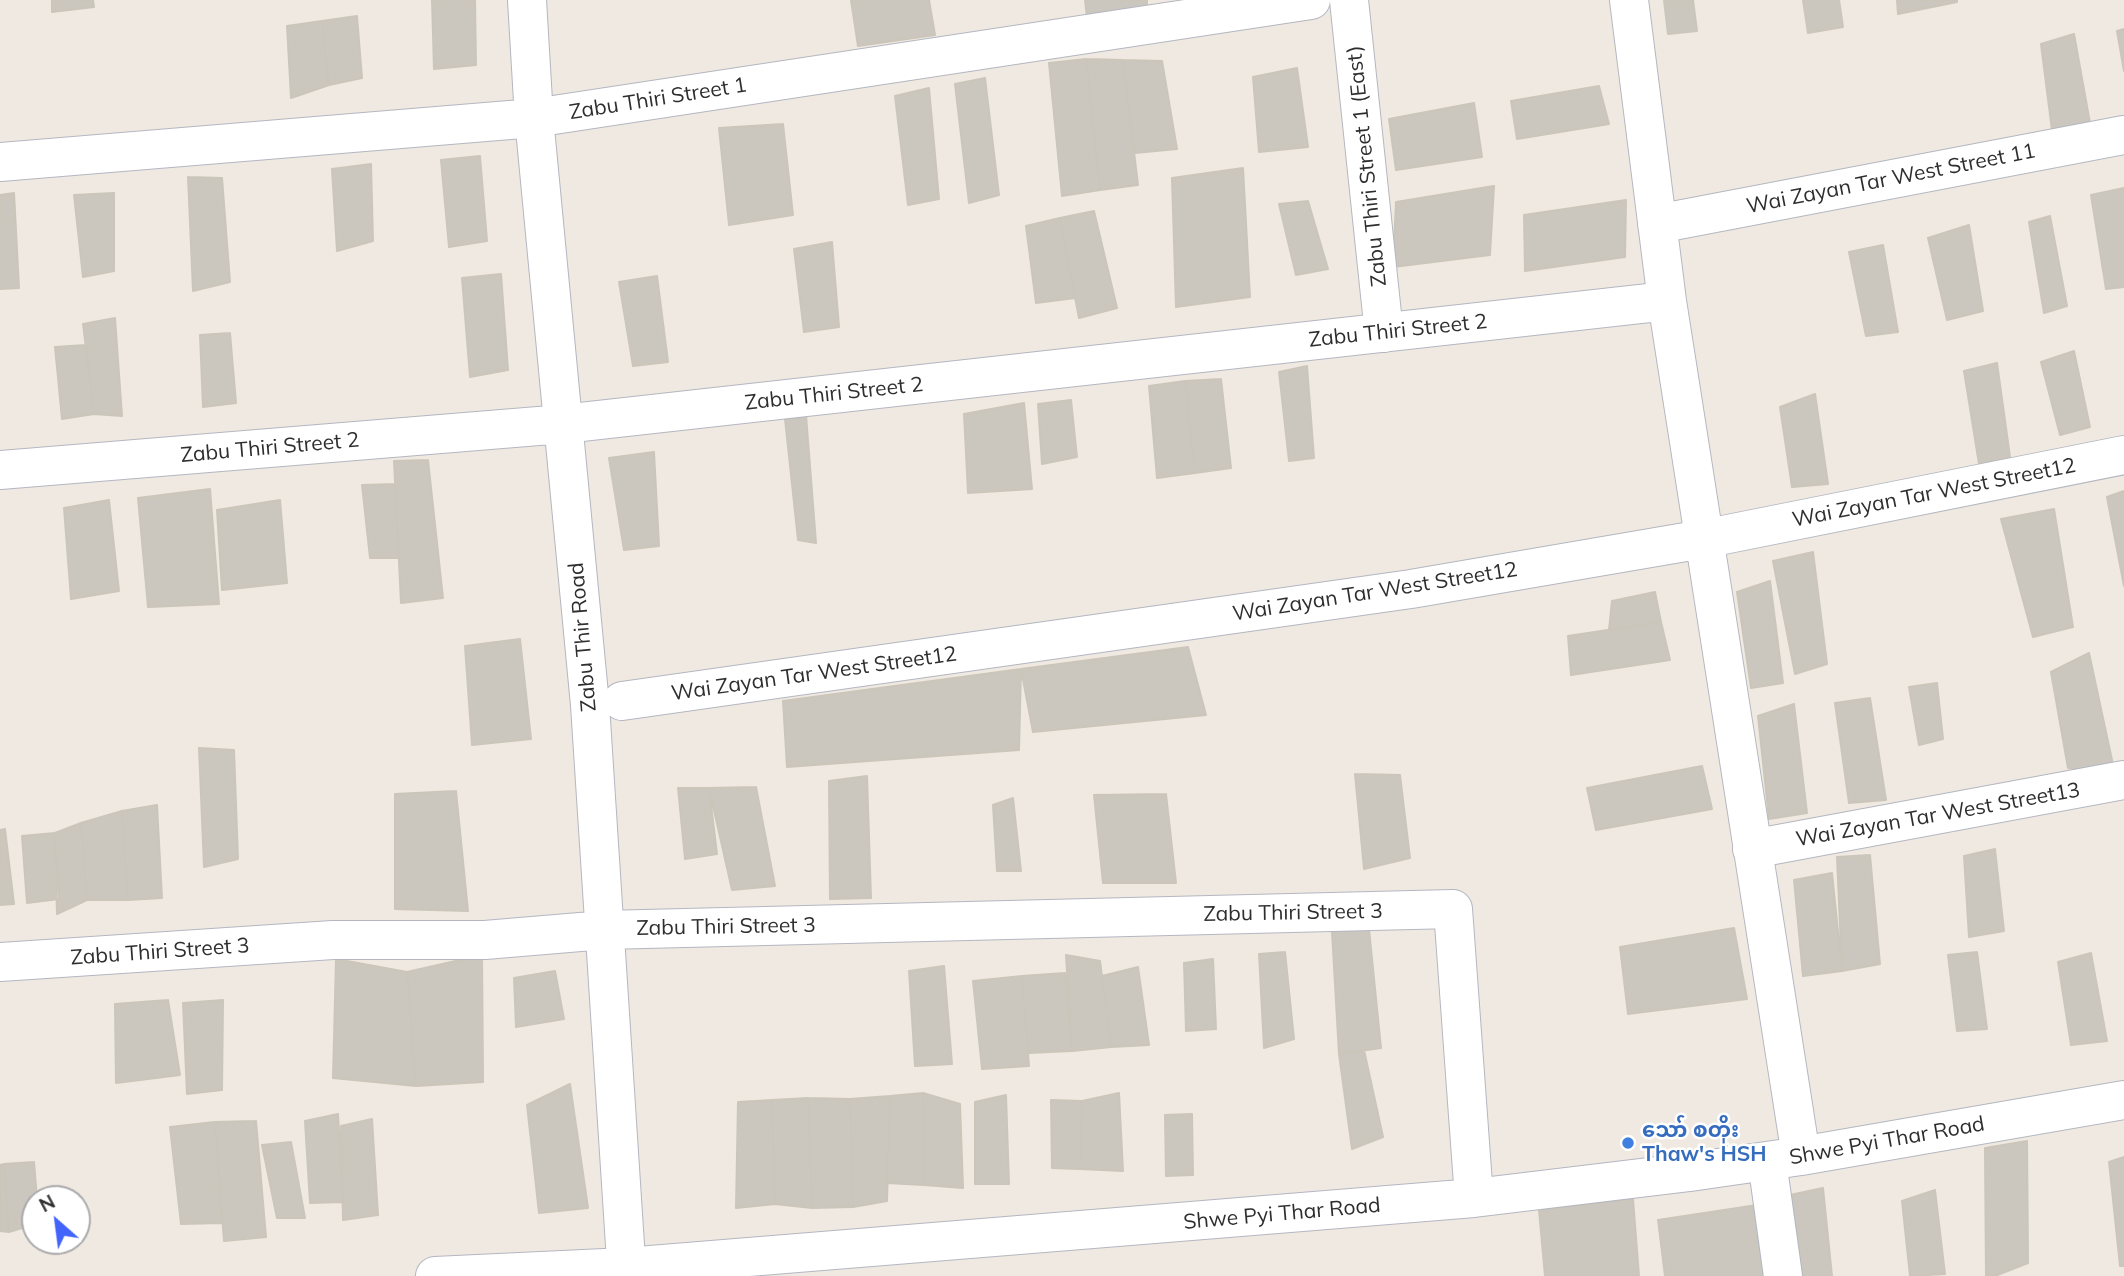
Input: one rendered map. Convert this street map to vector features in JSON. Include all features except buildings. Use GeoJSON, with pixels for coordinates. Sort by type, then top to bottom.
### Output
{"type":"FeatureCollection","features":[{"type":"Feature","properties":{"kind":"street","name":"Zabu Thir Road"},"geometry":{"type":"LineString","coordinates":[[527,0],[534,118],[590,705],[626,1271]]}},
{"type":"Feature","properties":{"kind":"street","name":"Zabu Thiri Street 1"},"geometry":{"type":"LineString","coordinates":[[0,162],[534,118],[1311,0]]}},
{"type":"Feature","properties":{"kind":"street","name":"Zabu Thiri Street 1 (East)"},"geometry":{"type":"LineString","coordinates":[[1349,0],[1384,332]]}},
{"type":"Feature","properties":{"kind":"street"},"geometry":{"type":"LineString","coordinates":[[1629,0],[1667,301],[1752,849],[1784,1158],[1783,1276]]}},
{"type":"Feature","properties":{"kind":"street","name":"Wai Zayan Tar West Street 11"},"geometry":{"type":"LineString","coordinates":[[1657,224],[2124,135]]}},
{"type":"Feature","properties":{"kind":"street","name":"Zabu Thiri Street 2"},"geometry":{"type":"LineString","coordinates":[[0,470],[563,424],[1667,301]]}},
{"type":"Feature","properties":{"kind":"street","name":"Wai Zayan Tar West Street12"},"geometry":{"type":"LineString","coordinates":[[622,701],[1411,589],[1703,539],[2124,455]]}},
{"type":"Feature","properties":{"kind":"street","name":"Wai Zayan Tar West Street13"},"geometry":{"type":"LineString","coordinates":[[1752,849],[2124,780]]}},
{"type":"Feature","properties":{"kind":"street","name":"Zabu Thiri Street 3"},"geometry":{"type":"LineString","coordinates":[[0,962],[333,940],[485,940],[604,930],[1453,909],[1474,1198]]}},
{"type":"Feature","properties":{"kind":"street","name":"Shwe Pyi Thar Road"},"geometry":{"type":"LineString","coordinates":[[435,1276],[626,1271],[1474,1198],[1784,1158],[2124,1100]]}},
{"type":"Feature","properties":{"kind":"place","name":"သော် စတိုး Thaw's HSH"},"geometry":{"type":"Point","coordinates":[1628,1143]}}]}
